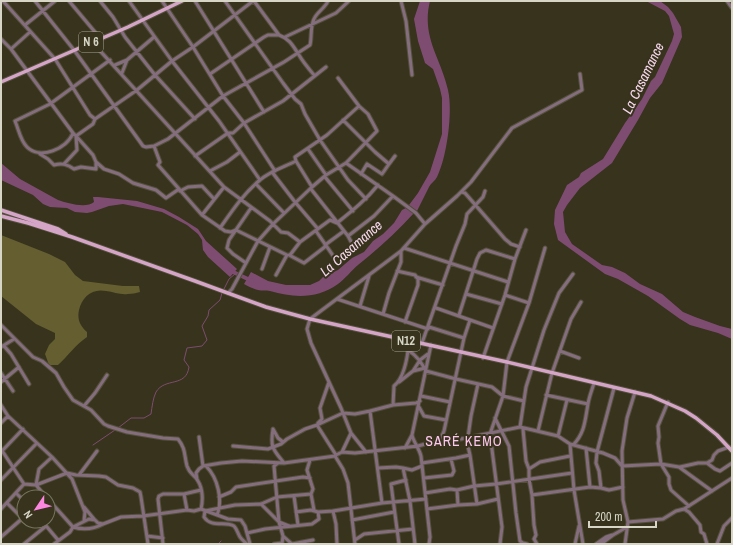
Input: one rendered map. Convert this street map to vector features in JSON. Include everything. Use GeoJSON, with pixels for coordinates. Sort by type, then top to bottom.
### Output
{"type":"FeatureCollection","features":[{"type":"Feature","properties":{"kind":"main road","name":"N 6"},"geometry":{"type":"LineString","coordinates":[[1,82],[143,20],[182,1]]}},
{"type":"Feature","properties":{"kind":"main road"},"geometry":{"type":"LineString","coordinates":[[1,210],[58,230],[72,238]]}},
{"type":"Feature","properties":{"kind":"main road"},"geometry":{"type":"LineString","coordinates":[[1,216],[28,223],[72,238]]}},
{"type":"Feature","properties":{"kind":"main road","name":"N12"},"geometry":{"type":"LineString","coordinates":[[72,238],[266,307],[310,320],[431,345],[651,396],[668,402],[696,418],[717,435],[732,451]]}},
{"type":"Feature","properties":{"kind":"street"},"geometry":{"type":"LineString","coordinates":[[3,1],[55,59],[72,88],[90,115],[95,119]]}},
{"type":"Feature","properties":{"kind":"street"},"geometry":{"type":"LineString","coordinates":[[35,1],[74,50],[143,146],[154,146],[168,139],[223,96],[298,54],[310,45],[314,19],[328,1]]}},
{"type":"Feature","properties":{"kind":"street"},"geometry":{"type":"LineString","coordinates":[[25,26],[55,1]]}},
{"type":"Feature","properties":{"kind":"street"},"geometry":{"type":"LineString","coordinates":[[69,1],[100,38]]}},
{"type":"Feature","properties":{"kind":"street"},"geometry":{"type":"LineString","coordinates":[[100,1],[113,17],[125,37],[195,119]]}},
{"type":"Feature","properties":{"kind":"street"},"geometry":{"type":"LineString","coordinates":[[129,1],[172,61],[228,133],[260,180]]}},
{"type":"Feature","properties":{"kind":"street"},"geometry":{"type":"LineString","coordinates":[[162,1],[168,8],[223,96],[244,123],[273,171],[317,230],[334,257]]}},
{"type":"Feature","properties":{"kind":"street"},"geometry":{"type":"LineString","coordinates":[[195,1],[264,112]]}},
{"type":"Feature","properties":{"kind":"street"},"geometry":{"type":"LineString","coordinates":[[225,1],[295,99],[301,104],[320,140],[348,180],[366,199]]}},
{"type":"Feature","properties":{"kind":"street"},"geometry":{"type":"LineString","coordinates":[[39,154],[58,149],[70,140],[74,134],[93,124],[95,119],[137,90],[172,61],[214,32],[235,14],[254,1],[280,34],[293,44],[298,54],[314,75]]}},
{"type":"Feature","properties":{"kind":"street"},"geometry":{"type":"LineString","coordinates":[[285,37],[336,13],[349,1]]}},
{"type":"Feature","properties":{"kind":"street"},"geometry":{"type":"LineString","coordinates":[[400,1],[406,21],[412,75]]}},
{"type":"Feature","properties":{"kind":"street"},"geometry":{"type":"LineString","coordinates":[[729,2],[732,8]]}},
{"type":"Feature","properties":{"kind":"street"},"geometry":{"type":"LineString","coordinates":[[11,49],[30,32]]}},
{"type":"Feature","properties":{"kind":"street"},"geometry":{"type":"LineString","coordinates":[[210,74],[264,37],[268,35],[280,34]]}},
{"type":"Feature","properties":{"kind":"street"},"geometry":{"type":"LineString","coordinates":[[115,65],[127,60],[154,36]]}},
{"type":"Feature","properties":{"kind":"street"},"geometry":{"type":"LineString","coordinates":[[1,38],[11,49],[50,104],[93,155],[96,162],[96,169]]}},
{"type":"Feature","properties":{"kind":"street"},"geometry":{"type":"LineString","coordinates":[[92,42],[115,65],[224,187],[273,224],[281,232],[288,233],[300,242]]}},
{"type":"Feature","properties":{"kind":"street"},"geometry":{"type":"LineString","coordinates":[[110,60],[50,104],[15,122],[25,144],[28,148],[48,159],[54,166],[68,164],[74,169],[81,167],[119,174],[133,182],[156,190],[166,198],[179,190],[188,187],[202,186],[214,199]]}},
{"type":"Feature","properties":{"kind":"street"},"geometry":{"type":"LineString","coordinates":[[122,73],[127,60]]}},
{"type":"Feature","properties":{"kind":"street"},"geometry":{"type":"LineString","coordinates":[[195,156],[228,133],[233,133],[244,123],[283,101],[326,67]]}},
{"type":"Feature","properties":{"kind":"street"},"geometry":{"type":"LineString","coordinates":[[366,452],[351,433],[311,343],[307,329],[310,320],[401,251],[425,224],[463,192],[512,128],[582,90],[580,74]]}},
{"type":"Feature","properties":{"kind":"street"},"geometry":{"type":"LineString","coordinates":[[228,293],[232,289],[258,241],[273,224],[311,188],[346,163],[376,131],[368,114],[359,106],[338,78]]}},
{"type":"Feature","properties":{"kind":"street"},"geometry":{"type":"LineString","coordinates":[[354,247],[348,236],[311,188],[295,157],[320,140],[359,106]]}},
{"type":"Feature","properties":{"kind":"street"},"geometry":{"type":"LineString","coordinates":[[343,120],[390,164]]}},
{"type":"Feature","properties":{"kind":"street"},"geometry":{"type":"LineString","coordinates":[[64,164],[77,150],[74,134]]}},
{"type":"Feature","properties":{"kind":"street"},"geometry":{"type":"LineString","coordinates":[[154,146],[160,162],[158,165],[202,215],[225,231],[231,232],[236,230],[304,263],[344,231]]}},
{"type":"Feature","properties":{"kind":"street"},"geometry":{"type":"LineString","coordinates":[[308,149],[352,211]]}},
{"type":"Feature","properties":{"kind":"street"},"geometry":{"type":"LineString","coordinates":[[210,171],[227,162],[240,152]]}},
{"type":"Feature","properties":{"kind":"street"},"geometry":{"type":"LineString","coordinates":[[361,174],[367,164],[382,174],[396,156]]}},
{"type":"Feature","properties":{"kind":"street"},"geometry":{"type":"LineString","coordinates":[[220,228],[240,199],[260,180],[273,171],[296,161]]}},
{"type":"Feature","properties":{"kind":"street"},"geometry":{"type":"LineString","coordinates":[[96,162],[108,171]]}},
{"type":"Feature","properties":{"kind":"street"},"geometry":{"type":"LineString","coordinates":[[346,163],[407,206],[416,213],[425,224]]}},
{"type":"Feature","properties":{"kind":"street"},"geometry":{"type":"LineString","coordinates":[[256,184],[284,213]]}},
{"type":"Feature","properties":{"kind":"street"},"geometry":{"type":"LineString","coordinates":[[338,223],[366,199],[378,185]]}},
{"type":"Feature","properties":{"kind":"street"},"geometry":{"type":"LineString","coordinates":[[202,215],[224,187]]}},
{"type":"Feature","properties":{"kind":"street"},"geometry":{"type":"LineString","coordinates":[[422,343],[436,308],[463,230],[467,214],[483,197],[485,191]]}},
{"type":"Feature","properties":{"kind":"street"},"geometry":{"type":"LineString","coordinates":[[463,192],[505,239],[511,244],[520,247]]}},
{"type":"Feature","properties":{"kind":"street"},"geometry":{"type":"LineString","coordinates":[[348,236],[374,216],[393,196]]}},
{"type":"Feature","properties":{"kind":"street"},"geometry":{"type":"LineString","coordinates":[[246,262],[233,254],[227,248],[229,240],[251,208]]}},
{"type":"Feature","properties":{"kind":"street"},"geometry":{"type":"LineString","coordinates":[[276,275],[288,255],[300,242],[330,220],[338,223]]}},
{"type":"Feature","properties":{"kind":"street"},"geometry":{"type":"LineString","coordinates":[[483,358],[526,230]]}},
{"type":"Feature","properties":{"kind":"street"},"geometry":{"type":"LineString","coordinates":[[262,269],[270,247]]}},
{"type":"Feature","properties":{"kind":"street"},"geometry":{"type":"LineString","coordinates":[[404,248],[413,250],[428,257],[439,258],[508,282]]}},
{"type":"Feature","properties":{"kind":"street"},"geometry":{"type":"LineString","coordinates":[[500,544],[502,527],[490,434],[503,396],[507,362],[546,248]]}},
{"type":"Feature","properties":{"kind":"street"},"geometry":{"type":"LineString","coordinates":[[459,316],[480,253],[486,250],[515,259]]}},
{"type":"Feature","properties":{"kind":"street"},"geometry":{"type":"LineString","coordinates":[[383,314],[401,262],[401,251]]}},
{"type":"Feature","properties":{"kind":"street"},"geometry":{"type":"LineString","coordinates":[[397,271],[415,275],[416,277],[443,285]]}},
{"type":"Feature","properties":{"kind":"street"},"geometry":{"type":"LineString","coordinates":[[537,544],[534,539],[536,535],[532,495],[522,428],[524,401],[526,387],[544,330],[559,292],[572,274]]}},
{"type":"Feature","properties":{"kind":"street"},"geometry":{"type":"LineString","coordinates":[[360,306],[369,276]]}},
{"type":"Feature","properties":{"kind":"street"},"geometry":{"type":"LineString","coordinates":[[405,322],[418,285],[418,279],[416,277]]}},
{"type":"Feature","properties":{"kind":"street"},"geometry":{"type":"LineString","coordinates":[[232,289],[233,295]]}},
{"type":"Feature","properties":{"kind":"street"},"geometry":{"type":"LineString","coordinates":[[466,294],[502,304]]}},
{"type":"Feature","properties":{"kind":"street"},"geometry":{"type":"LineString","coordinates":[[505,295],[528,303]]}},
{"type":"Feature","properties":{"kind":"street"},"geometry":{"type":"LineString","coordinates":[[338,299],[405,322],[464,338]]}},
{"type":"Feature","properties":{"kind":"street"},"geometry":{"type":"LineString","coordinates":[[538,431],[552,373],[570,319],[582,302]]}},
{"type":"Feature","properties":{"kind":"street"},"geometry":{"type":"LineString","coordinates":[[436,308],[493,328]]}},
{"type":"Feature","properties":{"kind":"street"},"geometry":{"type":"LineString","coordinates":[[440,440],[444,431],[464,338],[470,320]]}},
{"type":"Feature","properties":{"kind":"street"},"geometry":{"type":"LineString","coordinates":[[1,325],[33,357],[50,366],[73,400],[96,414],[104,424],[127,432],[178,439],[183,446],[187,465],[192,475],[197,479]]}},
{"type":"Feature","properties":{"kind":"street"},"geometry":{"type":"LineString","coordinates":[[14,339],[3,347],[11,354],[29,384]]}},
{"type":"Feature","properties":{"kind":"street"},"geometry":{"type":"LineString","coordinates":[[399,382],[406,363],[409,341]]}},
{"type":"Feature","properties":{"kind":"street"},"geometry":{"type":"LineString","coordinates":[[405,448],[412,435],[431,345]]}},
{"type":"Feature","properties":{"kind":"street"},"geometry":{"type":"LineString","coordinates":[[408,350],[415,354],[426,370]]}},
{"type":"Feature","properties":{"kind":"street"},"geometry":{"type":"LineString","coordinates":[[560,351],[579,358]]}},
{"type":"Feature","properties":{"kind":"street"},"geometry":{"type":"LineString","coordinates":[[393,405],[394,386],[413,371],[420,360],[428,354]]}},
{"type":"Feature","properties":{"kind":"street"},"geometry":{"type":"LineString","coordinates":[[1,382],[19,367]]}},
{"type":"Feature","properties":{"kind":"street"},"geometry":{"type":"LineString","coordinates":[[413,371],[426,370],[456,379],[492,387],[503,396],[524,401]]}},
{"type":"Feature","properties":{"kind":"street"},"geometry":{"type":"LineString","coordinates":[[1,373],[13,391]]}},
{"type":"Feature","properties":{"kind":"street"},"geometry":{"type":"LineString","coordinates":[[84,406],[95,393],[107,374]]}},
{"type":"Feature","properties":{"kind":"street"},"geometry":{"type":"LineString","coordinates":[[317,425],[322,419],[320,408],[329,382]]}},
{"type":"Feature","properties":{"kind":"street"},"geometry":{"type":"LineString","coordinates":[[583,544],[570,456],[572,445],[579,439],[586,421],[588,404],[594,383]]}},
{"type":"Feature","properties":{"kind":"street"},"geometry":{"type":"LineString","coordinates":[[477,504],[467,438],[478,384]]}},
{"type":"Feature","properties":{"kind":"street"},"geometry":{"type":"LineString","coordinates":[[601,488],[599,471],[596,463],[597,452],[614,388]]}},
{"type":"Feature","properties":{"kind":"street"},"geometry":{"type":"LineString","coordinates":[[625,544],[628,522],[624,500],[622,451],[627,418],[635,392]]}},
{"type":"Feature","properties":{"kind":"street"},"geometry":{"type":"LineString","coordinates":[[546,395],[588,404]]}},
{"type":"Feature","properties":{"kind":"street"},"geometry":{"type":"LineString","coordinates":[[421,396],[450,402]]}},
{"type":"Feature","properties":{"kind":"street"},"geometry":{"type":"LineString","coordinates":[[558,436],[567,400]]}},
{"type":"Feature","properties":{"kind":"street"},"geometry":{"type":"LineString","coordinates":[[233,446],[265,449],[281,444],[306,429],[343,413],[355,414],[393,405],[416,403],[420,401]]}},
{"type":"Feature","properties":{"kind":"street"},"geometry":{"type":"LineString","coordinates":[[668,402],[658,426],[658,443],[661,464],[669,477],[671,490],[689,506]]}},
{"type":"Feature","properties":{"kind":"street"},"geometry":{"type":"LineString","coordinates":[[1,405],[8,416],[67,472],[72,479],[84,507],[84,521]]}},
{"type":"Feature","properties":{"kind":"street"},"geometry":{"type":"LineString","coordinates":[[419,407],[424,416],[446,420]]}},
{"type":"Feature","properties":{"kind":"street"},"geometry":{"type":"LineString","coordinates":[[370,411],[382,503]]}},
{"type":"Feature","properties":{"kind":"street"},"geometry":{"type":"LineString","coordinates":[[1,423],[8,416]]}},
{"type":"Feature","properties":{"kind":"street"},"geometry":{"type":"LineString","coordinates":[[495,418],[509,446],[520,540],[527,544]]}},
{"type":"Feature","properties":{"kind":"street"},"geometry":{"type":"LineString","coordinates":[[317,425],[336,455],[348,483],[355,542]]}},
{"type":"Feature","properties":{"kind":"street"},"geometry":{"type":"LineString","coordinates":[[201,509],[203,501],[196,473],[204,466],[242,461],[284,463],[310,460],[336,455],[342,452],[355,453],[405,448],[440,440],[444,441],[490,434],[502,430],[522,428],[558,436],[572,445],[597,452],[603,452],[615,458],[622,466]]}},
{"type":"Feature","properties":{"kind":"street"},"geometry":{"type":"LineString","coordinates":[[23,429],[1,450],[24,484]]}},
{"type":"Feature","properties":{"kind":"street"},"geometry":{"type":"LineString","coordinates":[[283,442],[278,438],[273,429],[272,447],[284,463]]}},
{"type":"Feature","properties":{"kind":"street"},"geometry":{"type":"LineString","coordinates":[[342,452],[351,433]]}},
{"type":"Feature","properties":{"kind":"street"},"geometry":{"type":"LineString","coordinates":[[412,435],[420,449],[430,537],[429,544]]}},
{"type":"Feature","properties":{"kind":"street"},"geometry":{"type":"LineString","coordinates":[[199,437],[204,466],[213,475],[217,485],[220,508],[217,515]]}},
{"type":"Feature","properties":{"kind":"street"},"geometry":{"type":"LineString","coordinates":[[579,439],[581,448]]}},
{"type":"Feature","properties":{"kind":"street"},"geometry":{"type":"LineString","coordinates":[[1,480],[36,444]]}},
{"type":"Feature","properties":{"kind":"street"},"geometry":{"type":"LineString","coordinates":[[622,466],[661,464],[679,467],[698,463],[707,463],[712,460],[718,451],[729,447]]}},
{"type":"Feature","properties":{"kind":"street"},"geometry":{"type":"LineString","coordinates":[[586,448],[590,487]]}},
{"type":"Feature","properties":{"kind":"street"},"geometry":{"type":"LineString","coordinates":[[79,475],[97,451]]}},
{"type":"Feature","properties":{"kind":"street"},"geometry":{"type":"LineString","coordinates":[[399,544],[392,502],[391,484],[405,478],[412,470],[422,464],[470,455]]}},
{"type":"Feature","properties":{"kind":"street"},"geometry":{"type":"LineString","coordinates":[[529,469],[540,462],[570,456]]}},
{"type":"Feature","properties":{"kind":"street"},"geometry":{"type":"LineString","coordinates":[[36,485],[39,469],[52,457]]}},
{"type":"Feature","properties":{"kind":"street"},"geometry":{"type":"LineString","coordinates":[[424,478],[452,475],[454,471],[451,459]]}},
{"type":"Feature","properties":{"kind":"street"},"geometry":{"type":"LineString","coordinates":[[303,477],[310,460]]}},
{"type":"Feature","properties":{"kind":"street"},"geometry":{"type":"LineString","coordinates":[[274,544],[282,544],[283,536],[279,522],[274,466],[278,463]]}},
{"type":"Feature","properties":{"kind":"street"},"geometry":{"type":"LineString","coordinates":[[707,463],[720,471],[732,463]]}},
{"type":"Feature","properties":{"kind":"street"},"geometry":{"type":"LineString","coordinates":[[378,468],[396,467],[412,470]]}},
{"type":"Feature","properties":{"kind":"street"},"geometry":{"type":"LineString","coordinates":[[679,467],[712,491]]}},
{"type":"Feature","properties":{"kind":"street"},"geometry":{"type":"LineString","coordinates":[[403,468],[410,501],[415,544]]}},
{"type":"Feature","properties":{"kind":"street"},"geometry":{"type":"LineString","coordinates":[[247,533],[265,529],[312,524],[319,519],[310,494],[313,489],[307,470]]}},
{"type":"Feature","properties":{"kind":"street"},"geometry":{"type":"LineString","coordinates":[[24,484],[36,485],[67,472],[79,475],[106,477],[118,485],[133,488],[140,492],[148,544]]}},
{"type":"Feature","properties":{"kind":"street"},"geometry":{"type":"LineString","coordinates":[[425,493],[450,489],[456,490],[474,486],[572,473]]}},
{"type":"Feature","properties":{"kind":"street"},"geometry":{"type":"LineString","coordinates":[[219,497],[231,492],[236,487],[303,477],[310,478]]}},
{"type":"Feature","properties":{"kind":"street"},"geometry":{"type":"LineString","coordinates":[[628,522],[663,519],[676,511],[684,509],[732,478]]}},
{"type":"Feature","properties":{"kind":"street"},"geometry":{"type":"LineString","coordinates":[[20,489],[24,484]]}},
{"type":"Feature","properties":{"kind":"street"},"geometry":{"type":"LineString","coordinates":[[36,485],[39,489]]}},
{"type":"Feature","properties":{"kind":"street"},"geometry":{"type":"LineString","coordinates":[[532,495],[590,487],[609,490],[623,487]]}},
{"type":"Feature","properties":{"kind":"street"},"geometry":{"type":"LineString","coordinates":[[163,544],[158,499],[159,496],[163,494],[184,494],[201,490]]}},
{"type":"Feature","properties":{"kind":"street"},"geometry":{"type":"LineString","coordinates":[[456,490],[458,505]]}},
{"type":"Feature","properties":{"kind":"street"},"geometry":{"type":"LineString","coordinates":[[1,509],[16,493]]}},
{"type":"Feature","properties":{"kind":"street"},"geometry":{"type":"LineString","coordinates":[[184,494],[187,510]]}},
{"type":"Feature","properties":{"kind":"street"},"geometry":{"type":"LineString","coordinates":[[205,511],[235,505],[261,504],[277,498],[310,494]]}},
{"type":"Feature","properties":{"kind":"street"},"geometry":{"type":"LineString","coordinates":[[294,496],[298,525]]}},
{"type":"Feature","properties":{"kind":"street"},"geometry":{"type":"LineString","coordinates":[[296,512],[311,510],[333,511],[350,507],[426,499]]}},
{"type":"Feature","properties":{"kind":"street"},"geometry":{"type":"LineString","coordinates":[[427,509],[477,504],[498,499]]}},
{"type":"Feature","properties":{"kind":"street"},"geometry":{"type":"LineString","coordinates":[[7,503],[16,511]]}},
{"type":"Feature","properties":{"kind":"street"},"geometry":{"type":"LineString","coordinates":[[261,504],[279,522],[288,526]]}},
{"type":"Feature","properties":{"kind":"street"},"geometry":{"type":"LineString","coordinates":[[84,507],[98,523],[103,524]]}},
{"type":"Feature","properties":{"kind":"street"},"geometry":{"type":"LineString","coordinates":[[56,508],[73,527],[78,528],[97,528],[121,517],[143,516],[187,510],[194,511],[201,509],[228,519],[241,520],[245,526],[249,544]]}},
{"type":"Feature","properties":{"kind":"street"},"geometry":{"type":"LineString","coordinates":[[684,509],[689,512],[700,525],[701,532],[704,534],[707,544]]}},
{"type":"Feature","properties":{"kind":"street"},"geometry":{"type":"LineString","coordinates":[[205,511],[204,517],[206,521],[219,525],[233,526],[236,528],[241,538],[249,544]]}},
{"type":"Feature","properties":{"kind":"street"},"geometry":{"type":"LineString","coordinates":[[333,511],[336,524],[337,544]]}},
{"type":"Feature","properties":{"kind":"street"},"geometry":{"type":"LineString","coordinates":[[352,520],[394,512]]}},
{"type":"Feature","properties":{"kind":"street"},"geometry":{"type":"LineString","coordinates":[[717,544],[724,526],[732,518]]}},
{"type":"Feature","properties":{"kind":"street"},"geometry":{"type":"LineString","coordinates":[[54,544],[70,532],[73,527],[89,519],[95,520]]}},
{"type":"Feature","properties":{"kind":"street"},"geometry":{"type":"LineString","coordinates":[[575,544],[579,522]]}},
{"type":"Feature","properties":{"kind":"street"},"geometry":{"type":"LineString","coordinates":[[1,537],[16,524]]}},
{"type":"Feature","properties":{"kind":"street"},"geometry":{"type":"LineString","coordinates":[[601,544],[627,527]]}},
{"type":"Feature","properties":{"kind":"street"},"geometry":{"type":"LineString","coordinates":[[24,544],[42,529]]}},
{"type":"Feature","properties":{"kind":"street"},"geometry":{"type":"LineString","coordinates":[[49,529],[58,540]]}},
{"type":"Feature","properties":{"kind":"street"},"geometry":{"type":"LineString","coordinates":[[355,542],[364,534],[413,529]]}},
{"type":"Feature","properties":{"kind":"street"},"geometry":{"type":"LineString","coordinates":[[596,544],[606,537],[613,535]]}},
{"type":"Feature","properties":{"kind":"street"},"geometry":{"type":"LineString","coordinates":[[147,536],[163,538]]}},
{"type":"Feature","properties":{"kind":"street"},"geometry":{"type":"LineString","coordinates":[[283,536],[292,544],[313,540]]}},
{"type":"Feature","properties":{"kind":"shaded area"},"geometry":{"type":"Polygon","coordinates":[[[420,1],[430,1],[428,26],[430,37],[445,78],[450,110],[448,134],[441,168],[429,187],[417,211],[409,205],[430,172],[442,134],[442,98],[440,89],[433,69],[425,63],[418,41],[414,19],[420,1]]]}},
{"type":"Feature","properties":{"kind":"shaded area"},"geometry":{"type":"Polygon","coordinates":[[[646,1],[660,1],[668,7],[681,27],[682,37],[662,83],[650,98],[612,163],[580,188],[567,205],[563,212],[565,232],[572,244],[602,265],[612,267],[625,273],[640,284],[662,294],[683,312],[732,329],[732,339],[718,333],[690,325],[648,296],[618,279],[605,274],[558,240],[554,224],[555,210],[567,185],[579,177],[581,173],[603,159],[642,99],[651,81],[655,77],[672,41],[674,34],[669,16],[665,11],[646,1]]]}},
{"type":"Feature","properties":{"kind":"shaded area"},"geometry":{"type":"Polygon","coordinates":[[[1,163],[20,179],[66,203],[86,205],[94,202],[93,197],[98,197],[137,201],[164,209],[198,229],[206,241],[237,269],[230,277],[208,257],[203,250],[202,240],[198,234],[187,225],[162,212],[123,204],[109,206],[87,213],[75,212],[67,208],[50,207],[43,204],[33,195],[1,180],[1,163]]]}},
{"type":"Feature","properties":{"kind":"shaded area"},"geometry":{"type":"Polygon","coordinates":[[[406,208],[414,213],[401,227],[341,282],[330,289],[314,295],[297,296],[258,290],[244,284],[251,272],[268,281],[286,285],[310,285],[319,281],[324,276],[338,270],[352,258],[364,252],[373,241],[394,223],[402,210],[406,208]]]}},
{"type":"Feature","properties":{"kind":"shaded area"},"geometry":{"type":"Polygon","coordinates":[[[1,235],[65,262],[75,275],[83,281],[123,286],[139,286],[140,292],[122,294],[101,290],[88,294],[80,305],[78,313],[80,322],[87,332],[87,337],[79,343],[58,365],[49,365],[45,354],[49,345],[55,339],[55,333],[36,324],[1,296],[1,235]]]}},
{"type":"Feature","properties":{"kind":"waterway","name":"La Casamance"},"geometry":{"type":"LineString","coordinates":[[229,270],[252,281]]}},
{"type":"Feature","properties":{"kind":"waterway"},"geometry":{"type":"LineString","coordinates":[[224,289],[229,279],[235,274]]}},
{"type":"Feature","properties":{"kind":"waterway"},"geometry":{"type":"LineString","coordinates":[[118,428],[131,418],[144,418],[151,414],[155,394],[160,387],[184,378],[189,367],[184,360],[187,348],[202,346],[207,340],[202,326],[208,316],[209,310],[220,300],[222,293]]}},
{"type":"Feature","properties":{"kind":"waterway"},"geometry":{"type":"LineString","coordinates":[[93,445],[115,430]]}},
{"type":"Feature","properties":{"kind":"waterway"},"geometry":{"type":"LineString","coordinates":[[218,544],[221,541]]}},
{"type":"Feature","properties":{"kind":"district","name":"SARÉ KEMO"},"geometry":{"type":"Point","coordinates":[464,441]}}]}
